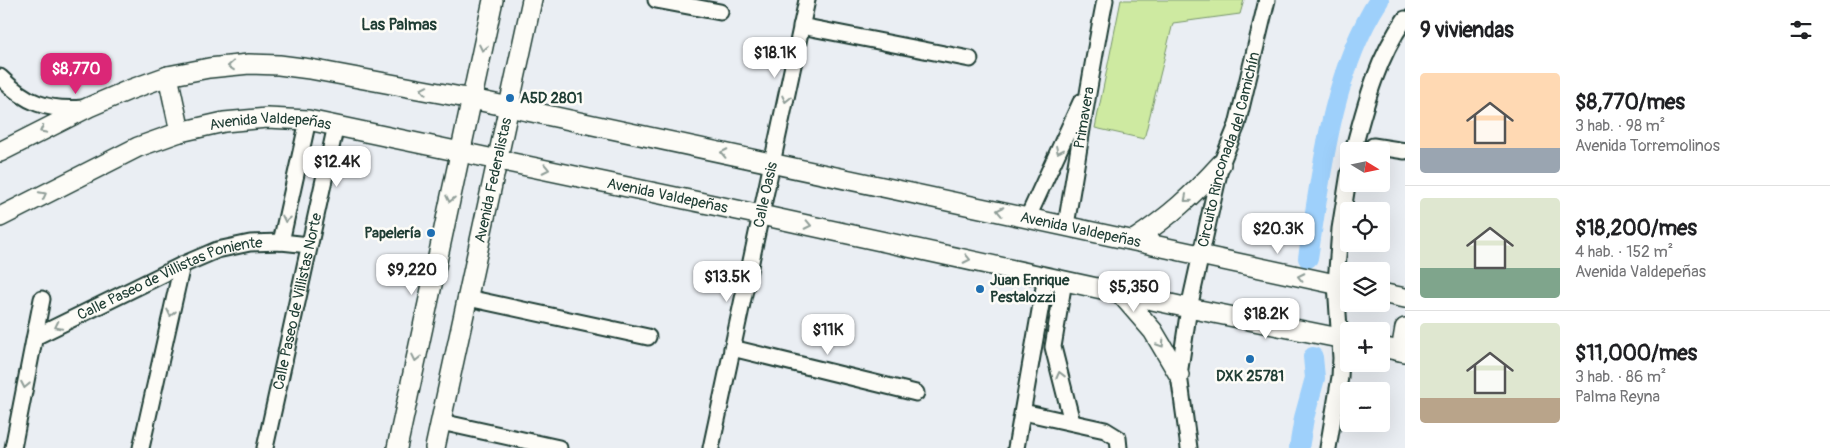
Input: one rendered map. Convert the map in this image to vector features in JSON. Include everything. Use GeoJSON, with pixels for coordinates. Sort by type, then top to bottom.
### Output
{"type":"FeatureCollection","features":[{"type":"Feature","properties":{"kind":"street"},"geometry":{"type":"LineString","coordinates":[[397,448],[493,0]]}},
{"type":"Feature","properties":{"kind":"street","name":"Avenida Federalistas"},"geometry":{"type":"LineString","coordinates":[[436,448],[532,0]]}},
{"type":"Feature","properties":{"kind":"street"},"geometry":{"type":"LineString","coordinates":[[656,0],[720,12]]}},
{"type":"Feature","properties":{"kind":"street","name":"Calle Oasis"},"geometry":{"type":"LineString","coordinates":[[711,448],[807,0]]}},
{"type":"Feature","properties":{"kind":"street"},"geometry":{"type":"LineString","coordinates":[[1088,90],[1105,0]]}},
{"type":"Feature","properties":{"kind":"street","name":"Circuito Rinconada del Camichín"},"geometry":{"type":"LineString","coordinates":[[1189,448],[1179,375],[1190,308],[1221,164],[1237,124],[1267,0]]}},
{"type":"Feature","properties":{"kind":"street"},"geometry":{"type":"LineString","coordinates":[[1355,142],[1363,112],[1380,65],[1405,19]]}},
{"type":"Feature","properties":{"kind":"street"},"geometry":{"type":"LineString","coordinates":[[802,26],[970,59]]}},
{"type":"Feature","properties":{"kind":"street","name":"Avenida Valdepeñas"},"geometry":{"type":"LineString","coordinates":[[0,152],[89,108],[168,76],[209,68],[249,64],[280,65],[310,68],[509,106],[772,164],[1340,284]]}},
{"type":"Feature","properties":{"kind":"street"},"geometry":{"type":"LineString","coordinates":[[168,76],[180,132]]}},
{"type":"Feature","properties":{"kind":"street"},"geometry":{"type":"LineString","coordinates":[[0,78],[14,91],[37,104],[63,110],[89,108]]}},
{"type":"Feature","properties":{"kind":"street","name":"Primavera"},"geometry":{"type":"LineString","coordinates":[[1028,217],[1088,90]]}},
{"type":"Feature","properties":{"kind":"street","name":"Primavera"},"geometry":{"type":"LineString","coordinates":[[1066,225],[1088,90]]}},
{"type":"Feature","properties":{"kind":"street","name":"Avenida Valdepeñas"},"geometry":{"type":"LineString","coordinates":[[0,217],[138,147],[180,132],[224,122],[267,118],[308,120],[761,214],[1190,308],[1340,338]]}},
{"type":"Feature","properties":{"kind":"street","name":"Calle Paseo de Villistas Norte"},"geometry":{"type":"LineString","coordinates":[[281,242],[308,120]]}},
{"type":"Feature","properties":{"kind":"street","name":"Calle Paseo de Villistas Norte"},"geometry":{"type":"LineString","coordinates":[[265,448],[336,125]]}},
{"type":"Feature","properties":{"kind":"street"},"geometry":{"type":"LineString","coordinates":[[1390,149],[1405,151]]}},
{"type":"Feature","properties":{"kind":"street"},"geometry":{"type":"LineString","coordinates":[[1134,240],[1173,212],[1195,193],[1221,164]]}},
{"type":"Feature","properties":{"kind":"street"},"geometry":{"type":"LineString","coordinates":[[1342,262],[1340,229],[1346,192]]}},
{"type":"Feature","properties":{"kind":"street","name":"Calle Paseo de Villistas Poniente"},"geometry":{"type":"LineString","coordinates":[[35,337],[182,265],[217,250],[250,243],[281,242],[309,245]]}},
{"type":"Feature","properties":{"kind":"street"},"geometry":{"type":"LineString","coordinates":[[141,448],[182,265]]}},
{"type":"Feature","properties":{"kind":"street"},"geometry":{"type":"LineString","coordinates":[[1016,448],[1033,343],[1055,278]]}},
{"type":"Feature","properties":{"kind":"street"},"geometry":{"type":"LineString","coordinates":[[1055,278],[1053,346],[1072,422]]}},
{"type":"Feature","properties":{"kind":"street"},"geometry":{"type":"LineString","coordinates":[[1120,292],[1153,331],[1179,375]]}},
{"type":"Feature","properties":{"kind":"street"},"geometry":{"type":"LineString","coordinates":[[1390,295],[1405,298]]}},
{"type":"Feature","properties":{"kind":"street"},"geometry":{"type":"LineString","coordinates":[[468,298],[648,337]]}},
{"type":"Feature","properties":{"kind":"street"},"geometry":{"type":"LineString","coordinates":[[13,448],[42,299]]}},
{"type":"Feature","properties":{"kind":"street"},"geometry":{"type":"LineString","coordinates":[[1390,349],[1403,352],[1405,328]]}},
{"type":"Feature","properties":{"kind":"street"},"geometry":{"type":"LineString","coordinates":[[1033,343],[1053,346]]}},
{"type":"Feature","properties":{"kind":"street"},"geometry":{"type":"LineString","coordinates":[[732,348],[916,393]]}},
{"type":"Feature","properties":{"kind":"street"},"geometry":{"type":"LineString","coordinates":[[1328,448],[1340,372]]}},
{"type":"Feature","properties":{"kind":"street"},"geometry":{"type":"LineString","coordinates":[[1023,412],[1105,430],[1118,438],[1119,448]]}},
{"type":"Feature","properties":{"kind":"street"},"geometry":{"type":"LineString","coordinates":[[441,422],[559,448]]}},
{"type":"Feature","properties":{"kind":"green space"},"geometry":{"type":"Polygon","coordinates":[[[1121,0],[1244,0],[1240,14],[1173,23],[1144,139],[1095,128],[1121,0]]]}},
{"type":"Feature","properties":{"kind":"waterway"},"geometry":{"type":"LineString","coordinates":[[1308,258],[1324,158],[1339,91],[1363,28],[1379,0]]}},
{"type":"Feature","properties":{"kind":"waterway"},"geometry":{"type":"LineString","coordinates":[[1299,448],[1304,418],[1315,378],[1313,357]]}},
{"type":"Feature","properties":{"kind":"place","name":"A5D 2801"},"geometry":{"type":"Point","coordinates":[510,98]}},
{"type":"Feature","properties":{"kind":"place","name":"Papelería"},"geometry":{"type":"Point","coordinates":[431,233]}},
{"type":"Feature","properties":{"kind":"place","name":"Juan Enrique Pestalozzi"},"geometry":{"type":"Point","coordinates":[980,289]}},
{"type":"Feature","properties":{"kind":"place","name":"DXK 25781"},"geometry":{"type":"Point","coordinates":[1250,359]}},
{"type":"Feature","properties":{"kind":"district","name":"Las Palmas"},"geometry":{"type":"Point","coordinates":[399,25]}}]}
